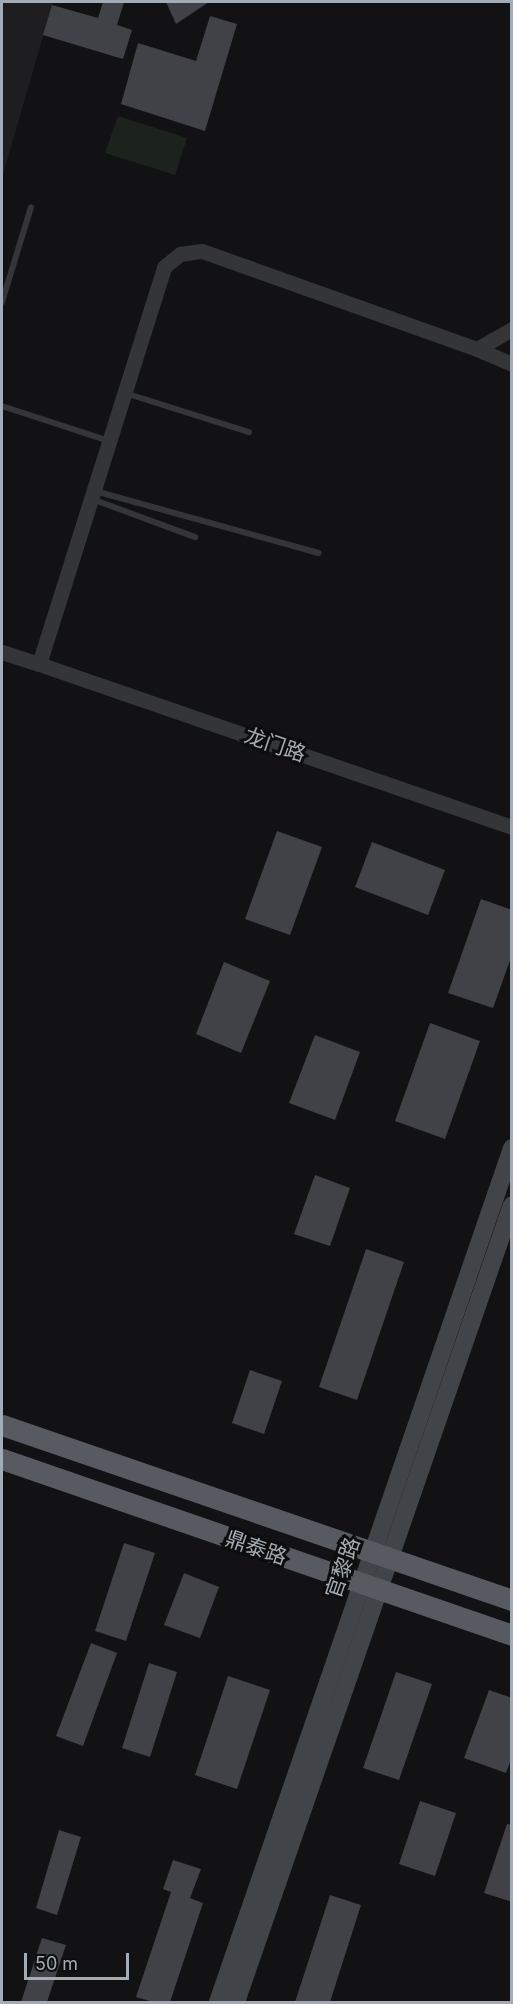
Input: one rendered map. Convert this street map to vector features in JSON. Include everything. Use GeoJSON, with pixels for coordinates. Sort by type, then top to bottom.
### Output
{"type":"FeatureCollection","features":[{"type":"Feature","properties":{"kind":"highway","name":"鼎泰路"},"geometry":{"type":"LineString","coordinates":[[2,1425],[512,1600]]}},
{"type":"Feature","properties":{"kind":"highway","name":"鼎泰路"},"geometry":{"type":"LineString","coordinates":[[2,1459],[512,1635]]}},
{"type":"Feature","properties":{"kind":"main road","name":"官黎路"},"geometry":{"type":"LineString","coordinates":[[218,2002],[369,1587],[512,1148]]}},
{"type":"Feature","properties":{"kind":"main road","name":"官黎路"},"geometry":{"type":"LineString","coordinates":[[380,1555],[512,1205]]}},
{"type":"Feature","properties":{"kind":"main road","name":"官黎路"},"geometry":{"type":"LineString","coordinates":[[236,2002],[369,1587]]}},
{"type":"Feature","properties":{"kind":"street"},"geometry":{"type":"LineString","coordinates":[[39,664],[164,267],[180,254],[202,250],[477,349],[512,364]]}},
{"type":"Feature","properties":{"kind":"street"},"geometry":{"type":"LineString","coordinates":[[477,349],[512,329]]}},
{"type":"Feature","properties":{"kind":"street","name":"龙门路"},"geometry":{"type":"LineString","coordinates":[[2,652],[512,827]]}},
{"type":"Feature","properties":{"kind":"lane"},"geometry":{"type":"LineString","coordinates":[[2,302],[31,207]]}},
{"type":"Feature","properties":{"kind":"lane"},"geometry":{"type":"LineString","coordinates":[[124,393],[249,432]]}},
{"type":"Feature","properties":{"kind":"lane"},"geometry":{"type":"LineString","coordinates":[[2,406],[109,441]]}},
{"type":"Feature","properties":{"kind":"lane"},"geometry":{"type":"LineString","coordinates":[[93,495],[195,537]]}},
{"type":"Feature","properties":{"kind":"lane"},"geometry":{"type":"LineString","coordinates":[[93,495],[318,552]]}},
{"type":"Feature","properties":{"kind":"shaded area"},"geometry":{"type":"Polygon","coordinates":[[[2,2],[53,2],[2,178],[2,2]]]}},
{"type":"Feature","properties":{"kind":"shaded area"},"geometry":{"type":"Polygon","coordinates":[[[118,116],[187,138],[175,175],[105,153],[118,116]]]}},
{"type":"Feature","properties":{"kind":"building"},"geometry":{"type":"Polygon","coordinates":[[[103,2],[124,2],[117,25],[132,30],[123,59],[43,35],[52,5],[98,18],[103,2]]]}},
{"type":"Feature","properties":{"kind":"building"},"geometry":{"type":"Polygon","coordinates":[[[166,2],[209,2],[176,24],[166,2]]]}},
{"type":"Feature","properties":{"kind":"building"},"geometry":{"type":"Polygon","coordinates":[[[210,16],[237,24],[205,131],[121,104],[138,43],[196,61],[210,16]]]}},
{"type":"Feature","properties":{"kind":"building"},"geometry":{"type":"Polygon","coordinates":[[[277,831],[322,847],[290,935],[245,919],[277,831]]]}},
{"type":"Feature","properties":{"kind":"building"},"geometry":{"type":"Polygon","coordinates":[[[372,842],[445,870],[428,915],[355,887],[372,842]]]}},
{"type":"Feature","properties":{"kind":"building"},"geometry":{"type":"Polygon","coordinates":[[[481,899],[512,910],[512,955],[493,1008],[448,993],[481,899]]]}},
{"type":"Feature","properties":{"kind":"building"},"geometry":{"type":"Polygon","coordinates":[[[224,962],[270,981],[241,1053],[196,1034],[224,962]]]}},
{"type":"Feature","properties":{"kind":"building"},"geometry":{"type":"Polygon","coordinates":[[[430,1023],[480,1041],[445,1139],[395,1121],[430,1023]]]}},
{"type":"Feature","properties":{"kind":"building"},"geometry":{"type":"Polygon","coordinates":[[[315,1035],[360,1052],[335,1120],[289,1103],[315,1035]]]}},
{"type":"Feature","properties":{"kind":"building"},"geometry":{"type":"Polygon","coordinates":[[[315,1175],[350,1188],[330,1246],[294,1234],[315,1175]]]}},
{"type":"Feature","properties":{"kind":"building"},"geometry":{"type":"Polygon","coordinates":[[[366,1249],[404,1262],[357,1400],[319,1387],[366,1249]]]}},
{"type":"Feature","properties":{"kind":"building"},"geometry":{"type":"Polygon","coordinates":[[[250,1370],[282,1381],[264,1434],[232,1423],[250,1370]]]}},
{"type":"Feature","properties":{"kind":"building"},"geometry":{"type":"Polygon","coordinates":[[[124,1543],[155,1553],[126,1641],[95,1631],[124,1543]]]}},
{"type":"Feature","properties":{"kind":"building"},"geometry":{"type":"Polygon","coordinates":[[[184,1573],[219,1587],[200,1638],[164,1625],[184,1573]]]}},
{"type":"Feature","properties":{"kind":"building"},"geometry":{"type":"Polygon","coordinates":[[[91,1643],[117,1653],[83,1746],[56,1736],[91,1643]]]}},
{"type":"Feature","properties":{"kind":"building"},"geometry":{"type":"Polygon","coordinates":[[[149,1663],[177,1672],[150,1757],[122,1748],[149,1663]]]}},
{"type":"Feature","properties":{"kind":"building"},"geometry":{"type":"Polygon","coordinates":[[[396,1672],[432,1684],[399,1780],[363,1768],[396,1672]]]}},
{"type":"Feature","properties":{"kind":"building"},"geometry":{"type":"Polygon","coordinates":[[[228,1676],[270,1690],[237,1789],[195,1775],[228,1676]]]}},
{"type":"Feature","properties":{"kind":"building"},"geometry":{"type":"Polygon","coordinates":[[[489,1690],[512,1698],[512,1757],[506,1773],[464,1758],[489,1690]]]}},
{"type":"Feature","properties":{"kind":"building"},"geometry":{"type":"Polygon","coordinates":[[[420,1801],[456,1813],[435,1876],[399,1864],[420,1801]]]}},
{"type":"Feature","properties":{"kind":"building"},"geometry":{"type":"Polygon","coordinates":[[[507,1824],[512,1825],[512,1902],[484,1893],[507,1824]]]}},
{"type":"Feature","properties":{"kind":"building"},"geometry":{"type":"Polygon","coordinates":[[[59,1830],[81,1837],[57,1915],[36,1908],[59,1830]]]}},
{"type":"Feature","properties":{"kind":"building"},"geometry":{"type":"Polygon","coordinates":[[[173,1860],[201,1869],[190,1898],[203,1903],[170,2002],[153,2002],[136,1997],[171,1892],[163,1889],[173,1860]]]}},
{"type":"Feature","properties":{"kind":"building"},"geometry":{"type":"Polygon","coordinates":[[[330,1895],[361,1905],[330,2002],[295,2002],[330,1895]]]}},
{"type":"Feature","properties":{"kind":"building"},"geometry":{"type":"Polygon","coordinates":[[[42,1938],[66,1945],[47,2002],[21,2002],[42,1938]]]}}]}
